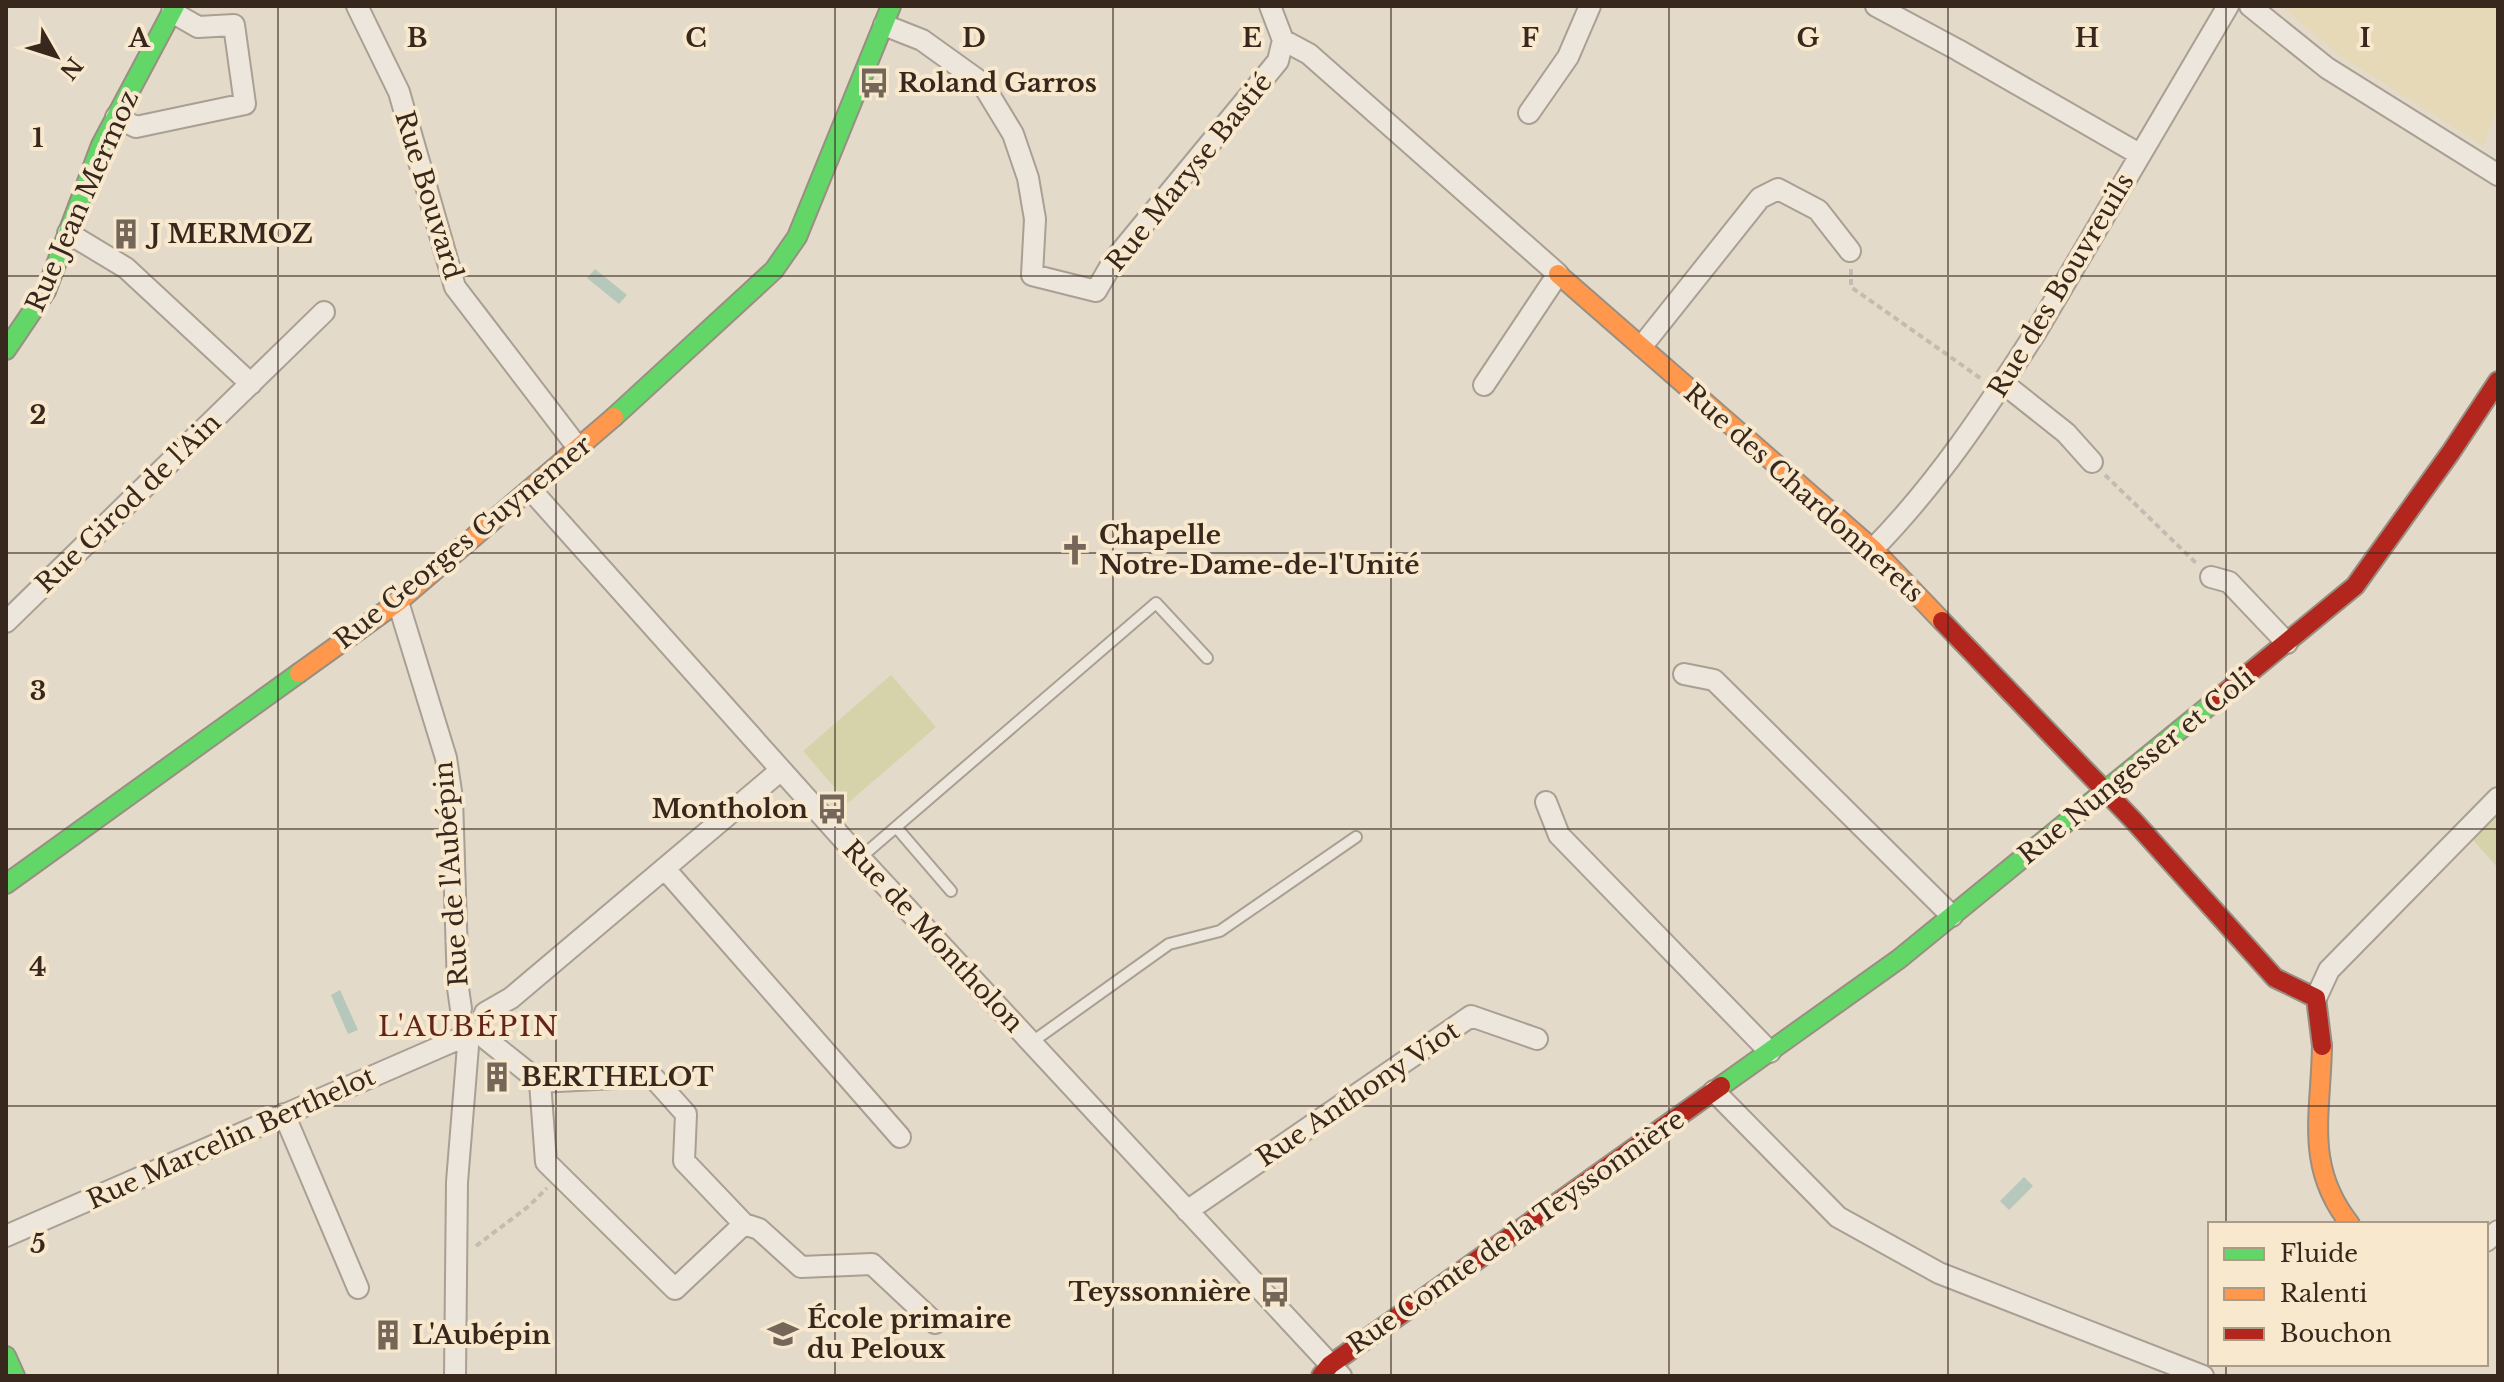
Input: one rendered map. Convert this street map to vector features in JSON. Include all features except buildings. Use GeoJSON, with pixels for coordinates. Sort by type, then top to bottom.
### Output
{"type":"FeatureCollection","features":[{"type":"Feature","properties":{"kind":"street","name":"Rue Bouvard"},"geometry":{"type":"LineString","coordinates":[[357,6],[399,92],[455,287],[579,449]]}},
{"type":"Feature","properties":{"kind":"street","name":"Rue Maryse Bastié"},"geometry":{"type":"LineString","coordinates":[[888,15],[982,83],[1013,134],[1028,178],[1035,219],[1032,275],[1096,291],[1114,260],[1278,61],[1283,40],[1270,6]]}},
{"type":"Feature","properties":{"kind":"street"},"geometry":{"type":"LineString","coordinates":[[1529,113],[1568,57],[1590,6]]}},
{"type":"Feature","properties":{"kind":"street"},"geometry":{"type":"LineString","coordinates":[[1876,6],[2139,154]]}},
{"type":"Feature","properties":{"kind":"street","name":"Rue des Bouvreuils"},"geometry":{"type":"LineString","coordinates":[[1873,549],[1908,514],[2036,332],[2228,6]]}},
{"type":"Feature","properties":{"kind":"street"},"geometry":{"type":"LineString","coordinates":[[2250,6],[2327,68],[2498,175]]}},
{"type":"Feature","properties":{"kind":"street"},"geometry":{"type":"LineString","coordinates":[[116,117],[136,127],[245,104],[234,25],[198,27],[173,9]]}},
{"type":"Feature","properties":{"kind":"street","name":"Rue Jean Mermoz"},"geometry":{"type":"LineString","coordinates":[[9,339],[46,291],[101,145],[173,9]]}},
{"type":"Feature","properties":{"kind":"street","name":"Rue Georges Guynemer"},"geometry":{"type":"LineString","coordinates":[[6,884],[398,602],[579,449],[774,270],[797,237],[888,15]]}},
{"type":"Feature","properties":{"kind":"street"},"geometry":{"type":"LineString","coordinates":[[1283,40],[1309,54],[1558,274],[1484,385]]}},
{"type":"Feature","properties":{"kind":"street"},"geometry":{"type":"LineString","coordinates":[[1642,346],[1760,198],[1778,189],[1818,210],[1850,251]]}},
{"type":"Feature","properties":{"kind":"street"},"geometry":{"type":"LineString","coordinates":[[68,233],[126,268],[251,384]]}},
{"type":"Feature","properties":{"kind":"street","name":"Rue des Chardonnerets"},"geometry":{"type":"LineString","coordinates":[[1558,274],[1873,549],[2105,792],[2275,978],[2316,998]]}},
{"type":"Feature","properties":{"kind":"street","name":"Rue Girod de l'Ain"},"geometry":{"type":"LineString","coordinates":[[6,622],[324,312]]}},
{"type":"Feature","properties":{"kind":"street","name":"Rue Nungesser et Coli"},"geometry":{"type":"LineString","coordinates":[[1714,1091],[1899,959],[2355,586],[2498,381]]}},
{"type":"Feature","properties":{"kind":"street"},"geometry":{"type":"LineString","coordinates":[[2000,387],[2066,433],[2092,462]]}},
{"type":"Feature","properties":{"kind":"street","name":"Rue de Montholon"},"geometry":{"type":"LineString","coordinates":[[531,490],[860,858],[1187,1211],[1331,1372]]}},
{"type":"Feature","properties":{"kind":"street"},"geometry":{"type":"LineString","coordinates":[[2211,577],[2229,582],[2287,643]]}},
{"type":"Feature","properties":{"kind":"street","name":"Rue de l'Aubépin"},"geometry":{"type":"LineString","coordinates":[[398,602],[446,758],[452,798],[461,1009]]}},
{"type":"Feature","properties":{"kind":"street"},"geometry":{"type":"LineString","coordinates":[[1684,674],[1714,680],[1952,916]]}},
{"type":"Feature","properties":{"kind":"street"},"geometry":{"type":"LineString","coordinates":[[485,1013],[511,998],[781,770]]}},
{"type":"Feature","properties":{"kind":"street"},"geometry":{"type":"LineString","coordinates":[[2348,1222],[2338,1213],[2318,1156],[2322,1039],[2316,998],[2329,970],[2498,798]]}},
{"type":"Feature","properties":{"kind":"street"},"geometry":{"type":"LineString","coordinates":[[1546,802],[1559,835],[1770,1052]]}},
{"type":"Feature","properties":{"kind":"street"},"geometry":{"type":"LineString","coordinates":[[665,869],[900,1137]]}},
{"type":"Feature","properties":{"kind":"street"},"geometry":{"type":"LineString","coordinates":[[455,1376],[457,1182],[470,1042],[491,1027],[485,1013],[473,1007],[456,1013],[451,1026],[470,1042],[540,1082],[652,1076],[686,1114],[684,1161],[744,1224],[759,1229],[801,1267],[872,1264],[935,1323]]}},
{"type":"Feature","properties":{"kind":"street","name":"Rue Anthony Viot"},"geometry":{"type":"LineString","coordinates":[[1187,1211],[1471,1016],[1537,1039]]}},
{"type":"Feature","properties":{"kind":"street","name":"Rue Marcelin Berthelot"},"geometry":{"type":"LineString","coordinates":[[6,1236],[284,1114],[470,1042]]}},
{"type":"Feature","properties":{"kind":"street"},"geometry":{"type":"LineString","coordinates":[[540,1082],[546,1162],[675,1289],[744,1224]]}},
{"type":"Feature","properties":{"kind":"street"},"geometry":{"type":"LineString","coordinates":[[1714,1091],[1838,1217],[1939,1273],[2203,1376]]}},
{"type":"Feature","properties":{"kind":"street","name":"Rue Comte de la Teyssonnière"},"geometry":{"type":"LineString","coordinates":[[1331,1372],[1714,1091]]}},
{"type":"Feature","properties":{"kind":"street"},"geometry":{"type":"LineString","coordinates":[[284,1114],[358,1288]]}},
{"type":"Feature","properties":{"kind":"street"},"geometry":{"type":"LineString","coordinates":[[6,1356],[15,1376]]}},
{"type":"Feature","properties":{"kind":"lane"},"geometry":{"type":"LineString","coordinates":[[860,858],[1156,603],[1207,658]]}},
{"type":"Feature","properties":{"kind":"lane"},"geometry":{"type":"LineString","coordinates":[[896,827],[951,891]]}},
{"type":"Feature","properties":{"kind":"lane"},"geometry":{"type":"LineString","coordinates":[[1032,1042],[1169,944],[1220,931],[1356,837]]}},
{"type":"Feature","properties":{"kind":"path"},"geometry":{"type":"LineString","coordinates":[[1850,251],[1851,287],[2000,387]]}},
{"type":"Feature","properties":{"kind":"path"},"geometry":{"type":"LineString","coordinates":[[2092,462],[2211,577]]}},
{"type":"Feature","properties":{"kind":"path"},"geometry":{"type":"LineString","coordinates":[[456,1260],[529,1206],[560,1175]]}},
{"type":"Feature","properties":{"kind":"shaded area"},"geometry":{"type":"Polygon","coordinates":[[[2282,6],[2498,6],[2498,107],[2483,146],[2338,54],[2282,6]]]}},
{"type":"Feature","properties":{"kind":"shaded area"},"geometry":{"type":"Polygon","coordinates":[[[595,269],[627,295],[619,304],[587,278],[595,269]]]}},
{"type":"Feature","properties":{"kind":"shaded area"},"geometry":{"type":"Polygon","coordinates":[[[891,675],[936,727],[848,803],[803,751],[891,675]]]}},
{"type":"Feature","properties":{"kind":"shaded area"},"geometry":{"type":"Polygon","coordinates":[[[2498,814],[2498,868],[2472,839],[2498,814]]]}},
{"type":"Feature","properties":{"kind":"shaded area"},"geometry":{"type":"Polygon","coordinates":[[[340,990],[358,1030],[348,1034],[331,995],[340,990]]]}},
{"type":"Feature","properties":{"kind":"shaded area"},"geometry":{"type":"Polygon","coordinates":[[[2024,1177],[2033,1186],[2009,1210],[2000,1201],[2024,1177]]]}},
{"type":"Feature","properties":{"kind":"traffic: fast"},"geometry":{"type":"LineString","coordinates":[[6,350],[46,291],[101,145],[175,6]]}},
{"type":"Feature","properties":{"kind":"traffic: fast"},"geometry":{"type":"LineString","coordinates":[[614,417],[774,270],[797,237],[891,6]]}},
{"type":"Feature","properties":{"kind":"traffic: fast"},"geometry":{"type":"LineString","coordinates":[[6,884],[299,673]]}},
{"type":"Feature","properties":{"kind":"traffic: fast"},"geometry":{"type":"LineString","coordinates":[[1721,1086],[1899,959],[2215,701]]}},
{"type":"Feature","properties":{"kind":"traffic: fast"},"geometry":{"type":"LineString","coordinates":[[6,1356],[15,1376]]}},
{"type":"Feature","properties":{"kind":"traffic: slow"},"geometry":{"type":"LineString","coordinates":[[1558,274],[1873,549],[1942,621]]}},
{"type":"Feature","properties":{"kind":"traffic: slow"},"geometry":{"type":"LineString","coordinates":[[299,673],[398,602],[614,417]]}},
{"type":"Feature","properties":{"kind":"traffic: slow"},"geometry":{"type":"LineString","coordinates":[[2322,1046],[2318,1117],[2321,1160],[2326,1181],[2349,1222]]}},
{"type":"Feature","properties":{"kind":"traffic: jam"},"geometry":{"type":"LineString","coordinates":[[2215,701],[2355,586],[2498,381]]}},
{"type":"Feature","properties":{"kind":"traffic: jam"},"geometry":{"type":"LineString","coordinates":[[1942,621],[2133,820],[2275,978],[2316,998],[2322,1046]]}},
{"type":"Feature","properties":{"kind":"traffic: jam"},"geometry":{"type":"LineString","coordinates":[[1321,1376],[1330,1365],[1721,1086]]}},
{"type":"Feature","properties":{"kind":"place","name":"Roland Garros"},"geometry":{"type":"Point","coordinates":[874,83]}},
{"type":"Feature","properties":{"kind":"place","name":"J MERMOZ"},"geometry":{"type":"Point","coordinates":[126,234]}},
{"type":"Feature","properties":{"kind":"place","name":"Chapelle Notre-Dame-de-l'Unité"},"geometry":{"type":"Point","coordinates":[1075,550]}},
{"type":"Feature","properties":{"kind":"place","name":"Montholon"},"geometry":{"type":"Point","coordinates":[832,809]}},
{"type":"Feature","properties":{"kind":"place","name":"BERTHELOT"},"geometry":{"type":"Point","coordinates":[497,1077]}},
{"type":"Feature","properties":{"kind":"place","name":"Teyssonnière"},"geometry":{"type":"Point","coordinates":[1275,1292]}},
{"type":"Feature","properties":{"kind":"place","name":"École primaire du Peloux"},"geometry":{"type":"Point","coordinates":[783,1334]}},
{"type":"Feature","properties":{"kind":"place","name":"L'Aubépin"},"geometry":{"type":"Point","coordinates":[388,1335]}},
{"type":"Feature","properties":{"kind":"district","name":"L'AUBÉPIN"},"geometry":{"type":"Point","coordinates":[469,1026]}}]}
